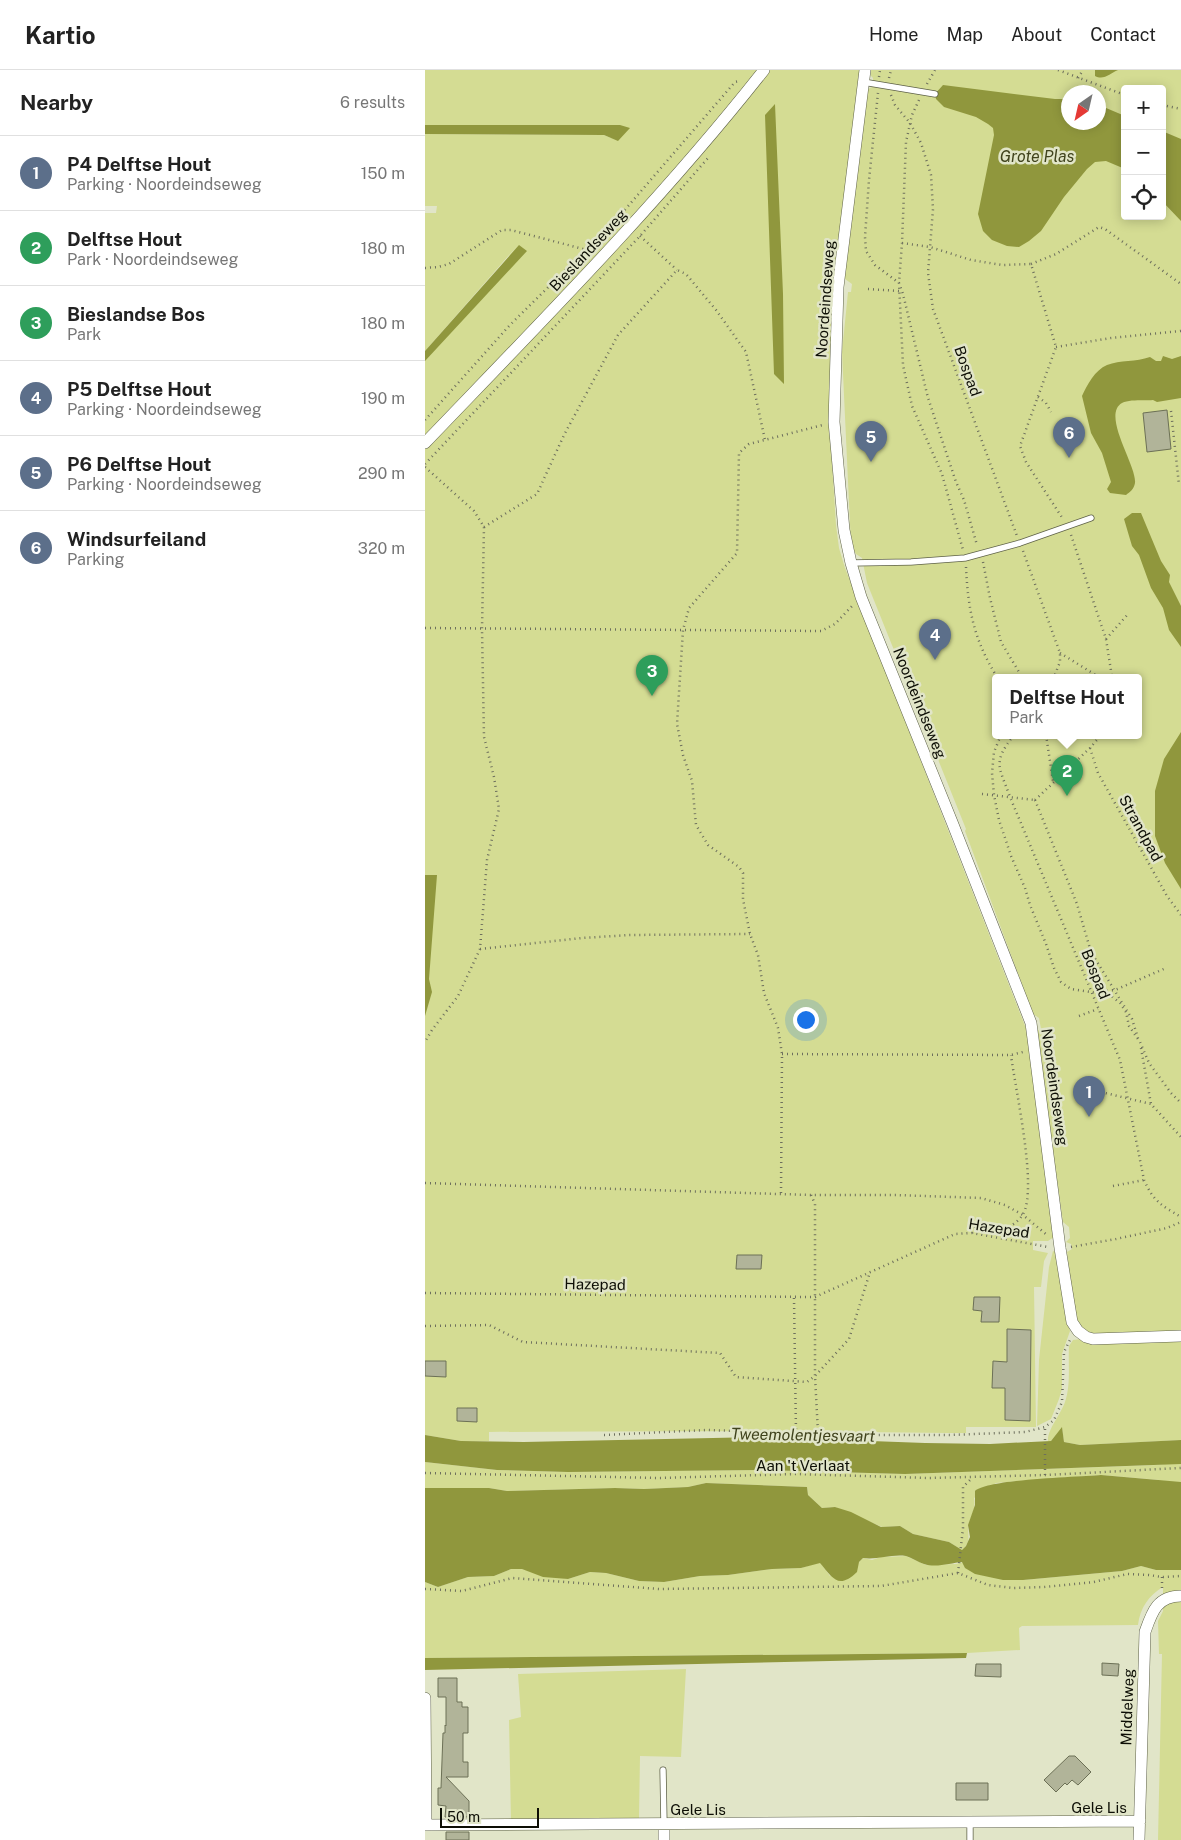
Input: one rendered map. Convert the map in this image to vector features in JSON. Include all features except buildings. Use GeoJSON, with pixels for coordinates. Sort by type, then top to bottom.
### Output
{"type":"FeatureCollection","features":[{"type":"Feature","properties":{"kind":"street","name":"Bieslandseweg"},"geometry":{"type":"LineString","coordinates":[[425,444],[629,229],[761,74]]}},
{"type":"Feature","properties":{"kind":"street","name":"Noordeindseweg"},"geometry":{"type":"LineString","coordinates":[[864,76],[838,287],[834,422],[844,530],[861,597],[1031,1024],[1060,1248],[1072,1322],[1078,1331]]}},
{"type":"Feature","properties":{"kind":"street"},"geometry":{"type":"LineString","coordinates":[[1078,1331],[1093,1339],[1181,1336]]}},
{"type":"Feature","properties":{"kind":"street","name":"Middelweg"},"geometry":{"type":"LineString","coordinates":[[1139,1840],[1140,1746],[1145,1632],[1152,1612],[1162,1601],[1167,1598],[1181,1596]]}},
{"type":"Feature","properties":{"kind":"street","name":"Gele Lis"},"geometry":{"type":"LineString","coordinates":[[425,1698],[425,1825],[1139,1821]]}},
{"type":"Feature","properties":{"kind":"street"},"geometry":{"type":"LineString","coordinates":[[664,1824],[664,1840]]}},
{"type":"Feature","properties":{"kind":"lane"},"geometry":{"type":"LineString","coordinates":[[864,76],[878,84],[935,94]]}},
{"type":"Feature","properties":{"kind":"lane"},"geometry":{"type":"LineString","coordinates":[[851,563],[911,562],[965,558],[1020,543],[1091,518]]}},
{"type":"Feature","properties":{"kind":"lane"},"geometry":{"type":"LineString","coordinates":[[663,1770],[664,1824]]}},
{"type":"Feature","properties":{"kind":"lane"},"geometry":{"type":"LineString","coordinates":[[969,1822],[970,1840]]}},
{"type":"Feature","properties":{"kind":"path"},"geometry":{"type":"LineString","coordinates":[[880,70],[869,180],[865,237],[866,251],[875,264],[899,283],[928,398],[985,568],[1001,642],[1020,674]]}},
{"type":"Feature","properties":{"kind":"path"},"geometry":{"type":"LineString","coordinates":[[888,86],[891,70]]}},
{"type":"Feature","properties":{"kind":"path"},"geometry":{"type":"LineString","coordinates":[[935,70],[911,115],[906,142],[899,283],[903,364],[912,406],[942,474],[965,558],[968,602],[973,627],[980,646],[995,674]]}},
{"type":"Feature","properties":{"kind":"path"},"geometry":{"type":"LineString","coordinates":[[1058,70],[1121,94]]}},
{"type":"Feature","properties":{"kind":"path"},"geometry":{"type":"LineString","coordinates":[[1078,78],[1083,70]]}},
{"type":"Feature","properties":{"kind":"path"},"geometry":{"type":"LineString","coordinates":[[425,420],[509,326],[617,219],[735,82],[761,74]]}},
{"type":"Feature","properties":{"kind":"path","name":"Bospad"},"geometry":{"type":"LineString","coordinates":[[888,86],[895,104],[910,123],[921,143],[931,175],[933,209],[928,273],[933,309],[1060,653]]}},
{"type":"Feature","properties":{"kind":"path"},"geometry":{"type":"LineString","coordinates":[[1166,105],[1181,108]]}},
{"type":"Feature","properties":{"kind":"path"},"geometry":{"type":"LineString","coordinates":[[617,219],[640,236],[677,270],[686,274],[716,310],[745,352],[765,440]]}},
{"type":"Feature","properties":{"kind":"path"},"geometry":{"type":"LineString","coordinates":[[902,243],[930,247],[971,260],[1002,265],[1031,264],[1056,254],[1099,227],[1105,228],[1181,284]]}},
{"type":"Feature","properties":{"kind":"path"},"geometry":{"type":"LineString","coordinates":[[425,268],[449,264],[502,230],[511,230],[587,250]]}},
{"type":"Feature","properties":{"kind":"path"},"geometry":{"type":"LineString","coordinates":[[587,250],[592,268]]}},
{"type":"Feature","properties":{"kind":"path"},"geometry":{"type":"LineString","coordinates":[[1031,264],[1056,347],[1020,446],[1026,462],[1068,526],[1106,639],[1112,674]]}},
{"type":"Feature","properties":{"kind":"path"},"geometry":{"type":"LineString","coordinates":[[484,527],[537,494],[564,435],[618,336],[677,270]]}},
{"type":"Feature","properties":{"kind":"path"},"geometry":{"type":"LineString","coordinates":[[868,289],[899,291]]}},
{"type":"Feature","properties":{"kind":"path"},"geometry":{"type":"LineString","coordinates":[[1056,347],[1111,338],[1181,331]]}},
{"type":"Feature","properties":{"kind":"path"},"geometry":{"type":"LineString","coordinates":[[1038,397],[1051,412]]}},
{"type":"Feature","properties":{"kind":"path"},"geometry":{"type":"LineString","coordinates":[[1171,411],[1179,485]]}},
{"type":"Feature","properties":{"kind":"path"},"geometry":{"type":"LineString","coordinates":[[781,1193],[782,1054],[778,1028],[763,993],[758,956],[749,934],[743,899],[743,873],[709,845],[696,825],[692,781],[683,755],[677,724],[683,630],[689,608],[737,553],[739,453],[749,444],[834,422]]}},
{"type":"Feature","properties":{"kind":"path"},"geometry":{"type":"LineString","coordinates":[[425,467],[474,511],[484,527],[481,629],[484,737],[494,777],[499,809],[487,860],[480,949],[458,996],[425,1042]]}},
{"type":"Feature","properties":{"kind":"path"},"geometry":{"type":"LineString","coordinates":[[425,628],[821,631],[835,624],[861,597]]}},
{"type":"Feature","properties":{"kind":"path"},"geometry":{"type":"LineString","coordinates":[[1106,639],[1129,613]]}},
{"type":"Feature","properties":{"kind":"path"},"geometry":{"type":"LineString","coordinates":[[1055,674],[1060,662],[1060,653]]}},
{"type":"Feature","properties":{"kind":"path"},"geometry":{"type":"LineString","coordinates":[[1060,653],[1094,674]]}},
{"type":"Feature","properties":{"kind":"path"},"geometry":{"type":"LineString","coordinates":[[999,739],[994,752],[992,773],[999,820],[1054,968],[1061,982],[1071,989],[1110,996],[1121,1003],[1126,1012],[1129,1026],[1140,1042],[1151,1104],[1181,1137]]}},
{"type":"Feature","properties":{"kind":"path","name":"Bospad"},"geometry":{"type":"LineString","coordinates":[[1010,739],[999,756],[999,763],[1010,797],[1120,1060],[1144,1180],[1151,1195],[1163,1206],[1181,1217]]}},
{"type":"Feature","properties":{"kind":"path"},"geometry":{"type":"LineString","coordinates":[[1047,739],[1053,781]]}},
{"type":"Feature","properties":{"kind":"path"},"geometry":{"type":"LineString","coordinates":[[1035,800],[1098,739]]}},
{"type":"Feature","properties":{"kind":"path","name":"Strandpad"},"geometry":{"type":"LineString","coordinates":[[1090,748],[1098,773],[1167,896],[1181,915]]}},
{"type":"Feature","properties":{"kind":"path"},"geometry":{"type":"LineString","coordinates":[[982,794],[1035,800]]}},
{"type":"Feature","properties":{"kind":"path"},"geometry":{"type":"LineString","coordinates":[[1035,800],[1077,904],[1091,952],[1132,1019],[1149,1063],[1171,1093],[1181,1103]]}},
{"type":"Feature","properties":{"kind":"path"},"geometry":{"type":"LineString","coordinates":[[480,949],[630,935],[749,934]]}},
{"type":"Feature","properties":{"kind":"path"},"geometry":{"type":"LineString","coordinates":[[1092,992],[1115,990],[1166,968]]}},
{"type":"Feature","properties":{"kind":"path"},"geometry":{"type":"LineString","coordinates":[[1079,1016],[1098,1009]]}},
{"type":"Feature","properties":{"kind":"path"},"geometry":{"type":"LineString","coordinates":[[782,1054],[1011,1055],[1035,1050]]}},
{"type":"Feature","properties":{"kind":"path"},"geometry":{"type":"LineString","coordinates":[[972,1233],[975,1228],[992,1230],[1010,1226],[1023,1215],[1028,1198],[1029,1190],[1023,1130],[1011,1055]]}},
{"type":"Feature","properties":{"kind":"path"},"geometry":{"type":"LineString","coordinates":[[1101,1092],[1151,1104]]}},
{"type":"Feature","properties":{"kind":"path"},"geometry":{"type":"LineString","coordinates":[[1113,1186],[1144,1180]]}},
{"type":"Feature","properties":{"kind":"path"},"geometry":{"type":"LineString","coordinates":[[425,1183],[811,1195],[981,1198],[1005,1205],[1023,1215],[1060,1248]]}},
{"type":"Feature","properties":{"kind":"path"},"geometry":{"type":"LineString","coordinates":[[811,1195],[815,1204],[815,1376],[818,1433]]}},
{"type":"Feature","properties":{"kind":"path","name":"Hazepad"},"geometry":{"type":"LineString","coordinates":[[425,1293],[794,1298],[815,1296],[955,1234],[972,1233],[1021,1243],[1060,1248],[1116,1239],[1167,1228],[1181,1222]]}},
{"type":"Feature","properties":{"kind":"path"},"geometry":{"type":"LineString","coordinates":[[425,1326],[489,1325],[523,1342],[720,1353],[736,1377],[807,1382],[815,1376],[849,1338],[870,1272]]}},
{"type":"Feature","properties":{"kind":"path"},"geometry":{"type":"LineString","coordinates":[[794,1298],[796,1433]]}},
{"type":"Feature","properties":{"kind":"path"},"geometry":{"type":"LineString","coordinates":[[604,1435],[707,1430],[853,1435],[950,1435],[1025,1432],[1045,1427],[1054,1420],[1062,1402],[1064,1352],[1068,1343],[1078,1331]]}},
{"type":"Feature","properties":{"kind":"path"},"geometry":{"type":"LineString","coordinates":[[1045,1427],[1045,1476]]}},
{"type":"Feature","properties":{"kind":"path","name":"Aan 't Verlaat"},"geometry":{"type":"LineString","coordinates":[[425,1473],[659,1478],[796,1474],[973,1478],[1181,1468]]}},
{"type":"Feature","properties":{"kind":"path"},"geometry":{"type":"LineString","coordinates":[[958,1573],[963,1487],[968,1480],[973,1478]]}},
{"type":"Feature","properties":{"kind":"path"},"geometry":{"type":"LineString","coordinates":[[425,1589],[462,1591],[512,1578],[659,1589],[853,1588],[881,1586],[958,1573],[988,1585],[1013,1588],[1094,1582],[1127,1574],[1162,1577],[1181,1576]]}},
{"type":"Feature","properties":{"kind":"shaded area"},"geometry":{"type":"Polygon","coordinates":[[[425,70],[861,70],[834,301],[830,361],[830,431],[836,525],[839,548],[845,568],[1027,1031],[1054,1237],[1048,1241],[1033,1241],[1033,1250],[1048,1253],[1044,1261],[1041,1287],[1034,1287],[1036,1427],[966,1427],[966,1433],[489,1432],[489,1441],[461,1441],[425,1435],[425,360],[518,245],[425,351],[425,213],[436,213],[437,206],[425,206],[425,134],[604,135],[611,138],[620,125],[425,125],[425,70]]]}},
{"type":"Feature","properties":{"kind":"shaded area"},"geometry":{"type":"Polygon","coordinates":[[[871,70],[1181,70],[1181,1440],[1080,1445],[1064,1442],[1062,1428],[1051,1441],[1048,1441],[1050,1432],[1067,1395],[1069,1346],[1073,1340],[1081,1339],[1081,1326],[1077,1319],[1073,1301],[1067,1252],[1072,1249],[1071,1244],[1066,1242],[1070,1238],[1069,1227],[1063,1222],[1036,1031],[1041,1029],[1039,1018],[1033,1014],[965,831],[966,829],[867,583],[862,558],[856,554],[851,546],[842,352],[848,292],[851,292],[852,284],[845,279],[844,275],[866,90],[872,87],[873,78],[871,70]]]}},
{"type":"Feature","properties":{"kind":"shaded area"},"geometry":{"type":"Polygon","coordinates":[[[1053,1251],[1055,1252],[1070,1331],[1062,1354],[1062,1389],[1059,1399],[1051,1419],[1037,1426],[1039,1360],[1049,1267],[1053,1251]]]}},
{"type":"Feature","properties":{"kind":"shaded area"},"geometry":{"type":"Polygon","coordinates":[[[425,1462],[497,1470],[568,1472],[759,1470],[905,1474],[1157,1465],[1181,1462],[1181,1840],[1158,1840],[1162,1654],[1159,1654],[1158,1621],[1163,1611],[1163,1587],[1153,1594],[1146,1603],[1138,1625],[1022,1626],[1019,1628],[1020,1650],[967,1653],[425,1658],[425,1582],[438,1587],[468,1577],[494,1576],[511,1569],[522,1569],[568,1579],[590,1572],[606,1573],[639,1581],[664,1582],[700,1576],[801,1568],[820,1562],[830,1576],[859,1562],[863,1558],[872,1560],[881,1557],[906,1556],[926,1565],[963,1562],[1003,1580],[1023,1580],[1122,1571],[1141,1566],[1156,1570],[1159,1480],[1101,1475],[996,1483],[974,1498],[974,1508],[968,1527],[968,1540],[962,1550],[949,1542],[913,1534],[900,1526],[882,1527],[835,1507],[822,1508],[808,1495],[807,1487],[706,1483],[688,1487],[644,1489],[507,1491],[489,1488],[425,1488],[425,1462]]]}},
{"type":"Feature","properties":{"kind":"shaded area"},"geometry":{"type":"Polygon","coordinates":[[[686,1669],[681,1757],[640,1756],[639,1819],[511,1822],[509,1720],[521,1717],[518,1674],[686,1669]]]}},
{"type":"Feature","properties":{"kind":"water"},"geometry":{"type":"Polygon","coordinates":[[[1095,70],[1118,70],[1101,78],[1095,76],[1095,70]]]}},
{"type":"Feature","properties":{"kind":"water","name":"Grote Plas"},"geometry":{"type":"Polygon","coordinates":[[[943,85],[1061,99],[1061,130],[1106,130],[1106,108],[1121,114],[1121,167],[1106,161],[1095,162],[1064,197],[1041,231],[1019,247],[1007,246],[992,240],[983,231],[978,214],[994,135],[993,128],[976,117],[944,107],[936,99],[935,94],[943,85]]]}},
{"type":"Feature","properties":{"kind":"water"},"geometry":{"type":"Polygon","coordinates":[[[775,104],[783,294],[784,384],[774,374],[765,115],[775,104]]]}},
{"type":"Feature","properties":{"kind":"water"},"geometry":{"type":"Polygon","coordinates":[[[425,125],[620,125],[630,128],[618,141],[604,135],[425,134],[425,125]]]}},
{"type":"Feature","properties":{"kind":"water"},"geometry":{"type":"Polygon","coordinates":[[[1166,133],[1181,139],[1181,221],[1166,205],[1166,133]]]}},
{"type":"Feature","properties":{"kind":"water"},"geometry":{"type":"Polygon","coordinates":[[[519,245],[527,251],[425,361],[425,351],[519,245]]]}},
{"type":"Feature","properties":{"kind":"water"},"geometry":{"type":"Polygon","coordinates":[[[1163,356],[1172,359],[1181,356],[1181,398],[1157,402],[1153,400],[1129,401],[1122,403],[1117,409],[1115,418],[1117,429],[1131,465],[1135,483],[1133,489],[1126,495],[1110,493],[1107,489],[1111,482],[1102,453],[1091,433],[1082,396],[1095,374],[1107,365],[1150,357],[1156,361],[1161,361],[1163,356]]]}},
{"type":"Feature","properties":{"kind":"water"},"geometry":{"type":"Polygon","coordinates":[[[1132,513],[1141,513],[1161,561],[1170,575],[1169,582],[1181,606],[1181,647],[1169,630],[1163,608],[1151,588],[1139,555],[1132,546],[1124,519],[1132,513]]]}},
{"type":"Feature","properties":{"kind":"water"},"geometry":{"type":"Polygon","coordinates":[[[1181,732],[1181,889],[1165,863],[1155,836],[1155,791],[1164,759],[1181,732]]]}},
{"type":"Feature","properties":{"kind":"water"},"geometry":{"type":"Polygon","coordinates":[[[425,875],[437,875],[429,979],[432,992],[425,1016],[425,875]]]}},
{"type":"Feature","properties":{"kind":"water"},"geometry":{"type":"Polygon","coordinates":[[[1062,1427],[1064,1442],[1080,1445],[1181,1440],[1181,1464],[905,1474],[759,1470],[568,1472],[497,1470],[425,1462],[425,1435],[461,1441],[524,1442],[760,1437],[990,1444],[1051,1441],[1062,1427]]]}},
{"type":"Feature","properties":{"kind":"water"},"geometry":{"type":"Polygon","coordinates":[[[1101,1475],[1181,1482],[1181,1570],[1156,1570],[1141,1566],[1122,1571],[1023,1580],[1003,1580],[975,1574],[965,1568],[962,1562],[929,1565],[906,1556],[889,1556],[863,1558],[859,1562],[857,1572],[840,1581],[832,1577],[820,1563],[801,1568],[700,1576],[664,1582],[639,1581],[606,1573],[590,1572],[568,1579],[543,1577],[522,1569],[511,1569],[494,1576],[468,1577],[438,1587],[425,1582],[425,1488],[489,1488],[507,1491],[644,1489],[688,1487],[706,1483],[807,1487],[808,1495],[822,1508],[835,1507],[851,1512],[881,1527],[900,1526],[913,1534],[949,1542],[962,1550],[970,1537],[968,1525],[975,1505],[975,1491],[983,1487],[1015,1481],[1101,1475]]]}},
{"type":"Feature","properties":{"kind":"water"},"geometry":{"type":"Polygon","coordinates":[[[967,1653],[966,1658],[425,1670],[425,1658],[967,1653]]]}},
{"type":"Feature","properties":{"kind":"place","name":"Windsurfeiland"},"geometry":{"type":"Point","coordinates":[1069,458]}},
{"type":"Feature","properties":{"kind":"place","name":"P6 Delftse Hout"},"geometry":{"type":"Point","coordinates":[871,462]}},
{"type":"Feature","properties":{"kind":"place","name":"P5 Delftse Hout"},"geometry":{"type":"Point","coordinates":[935,660]}},
{"type":"Feature","properties":{"kind":"place","name":"Bieslandse Bos"},"geometry":{"type":"Point","coordinates":[652,696]}},
{"type":"Feature","properties":{"kind":"place","name":"Delftse Hout"},"geometry":{"type":"Point","coordinates":[1067,796]}},
{"type":"Feature","properties":{"kind":"place","name":"P4 Delftse Hout"},"geometry":{"type":"Point","coordinates":[1089,1117]}},
{"type":"Feature","properties":{"kind":"water label","name":"Tweemolentjesvaart"},"geometry":{"type":"Point","coordinates":[803,1435]}}]}
